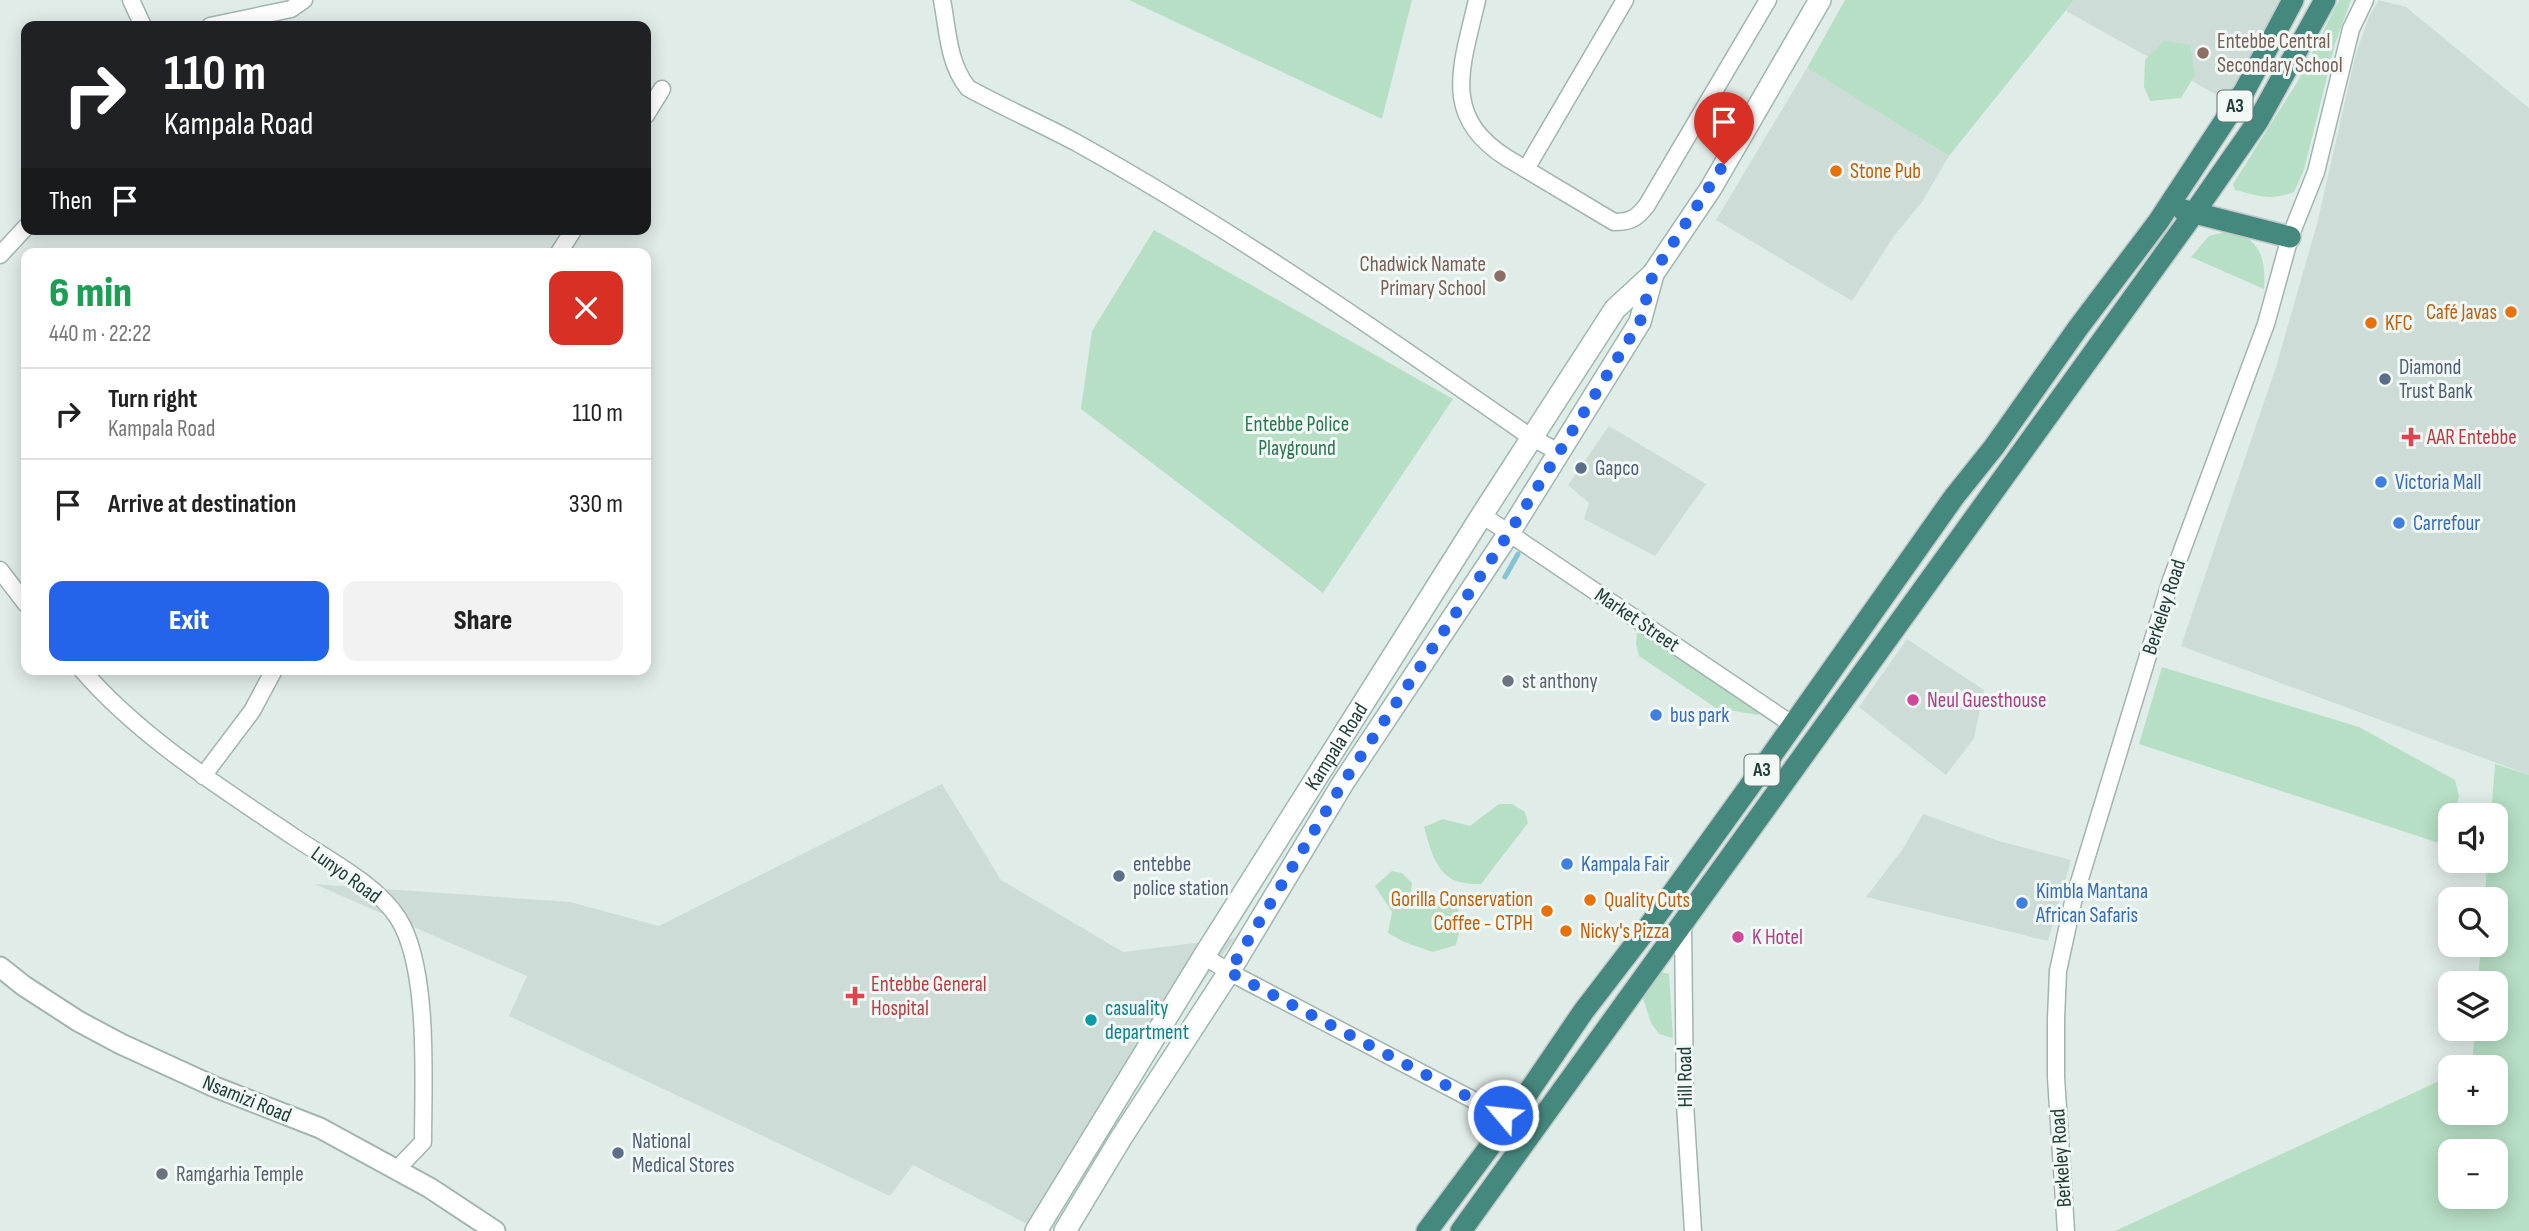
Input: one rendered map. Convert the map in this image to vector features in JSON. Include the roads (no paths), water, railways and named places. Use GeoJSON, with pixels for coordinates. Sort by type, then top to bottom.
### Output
{"type":"FeatureCollection","features":[{"type":"Feature","properties":{"kind":"highway","name":"A3"},"geometry":{"type":"LineString","coordinates":[[1427,1231],[1508,1122],[1583,1012],[1681,882],[1932,527],[1994,447],[2169,206],[2245,90],[2293,0]]}},
{"type":"Feature","properties":{"kind":"highway","name":"A3"},"geometry":{"type":"LineString","coordinates":[[1461,1231],[2194,213],[2258,121],[2325,0]]}},
{"type":"Feature","properties":{"kind":"highway"},"geometry":{"type":"LineString","coordinates":[[2169,206],[2290,237]]}},
{"type":"Feature","properties":{"kind":"main road","name":"Kampala Road"},"geometry":{"type":"LineString","coordinates":[[1036,1231],[1204,956],[1615,309],[1653,274],[1711,188],[1820,0]]}},
{"type":"Feature","properties":{"kind":"main road","name":"Kampala Road"},"geometry":{"type":"LineString","coordinates":[[1069,1224],[1121,1138],[1229,972],[1343,783],[1509,533],[1640,322],[1653,274]]}},
{"type":"Feature","properties":{"kind":"main road"},"geometry":{"type":"LineString","coordinates":[[1051,1203],[1069,1224]]}},
{"type":"Feature","properties":{"kind":"street"},"geometry":{"type":"LineString","coordinates":[[131,0],[141,21]]}},
{"type":"Feature","properties":{"kind":"street"},"geometry":{"type":"LineString","coordinates":[[234,21],[291,9],[304,0]]}},
{"type":"Feature","properties":{"kind":"street"},"geometry":{"type":"LineString","coordinates":[[942,0],[953,62],[968,89],[1076,142],[1179,204],[1341,306],[1532,438],[1559,452]]}},
{"type":"Feature","properties":{"kind":"street"},"geometry":{"type":"LineString","coordinates":[[1477,0],[1460,89],[1463,108],[1472,129],[1491,148],[1614,222],[1626,222],[1638,217],[1768,0]]}},
{"type":"Feature","properties":{"kind":"street"},"geometry":{"type":"LineString","coordinates":[[1526,169],[1625,0]]}},
{"type":"Feature","properties":{"kind":"street","name":"Berkeley Road"},"geometry":{"type":"LineString","coordinates":[[2066,1231],[2056,1077],[2056,1019],[2061,954],[2073,902],[2172,580],[2266,324],[2290,237],[2316,172],[2351,29],[2365,0]]}},
{"type":"Feature","properties":{"kind":"street"},"geometry":{"type":"LineString","coordinates":[[651,107],[662,89]]}},
{"type":"Feature","properties":{"kind":"street"},"geometry":{"type":"LineString","coordinates":[[0,255],[21,232]]}},
{"type":"Feature","properties":{"kind":"street","name":"Market Street"},"geometry":{"type":"LineString","coordinates":[[1482,515],[1793,725]]}},
{"type":"Feature","properties":{"kind":"street"},"geometry":{"type":"LineString","coordinates":[[0,570],[21,597]]}},
{"type":"Feature","properties":{"kind":"street","name":"Lunyo Road"},"geometry":{"type":"LineString","coordinates":[[87,675],[139,727],[203,776],[369,888],[398,919],[410,947],[419,989],[423,1142],[396,1170]]}},
{"type":"Feature","properties":{"kind":"street"},"geometry":{"type":"LineString","coordinates":[[203,776],[252,711],[271,675]]}},
{"type":"Feature","properties":{"kind":"street","name":"Hill Road"},"geometry":{"type":"LineString","coordinates":[[1684,922],[1685,1104],[1693,1231]]}},
{"type":"Feature","properties":{"kind":"street"},"geometry":{"type":"LineString","coordinates":[[1204,956],[1229,972],[1503,1115],[1508,1122]]}},
{"type":"Feature","properties":{"kind":"street","name":"Nsamizi Road"},"geometry":{"type":"LineString","coordinates":[[0,967],[78,1021],[121,1044],[215,1087],[320,1128],[430,1188],[495,1231]]}},
{"type":"Feature","properties":{"kind":"waterway"},"geometry":{"type":"LineString","coordinates":[[1505,577],[1518,554]]}},
{"type":"Feature","properties":{"kind":"place","name":"Entebbe Central Secondary School"},"geometry":{"type":"Point","coordinates":[2203,53]}},
{"type":"Feature","properties":{"kind":"place","name":"Stone Pub"},"geometry":{"type":"Point","coordinates":[1836,171]}},
{"type":"Feature","properties":{"kind":"place","name":"Chadwick Namate Primary School"},"geometry":{"type":"Point","coordinates":[1500,276]}},
{"type":"Feature","properties":{"kind":"place","name":"Café Javas"},"geometry":{"type":"Point","coordinates":[2511,312]}},
{"type":"Feature","properties":{"kind":"place","name":"KFC"},"geometry":{"type":"Point","coordinates":[2371,323]}},
{"type":"Feature","properties":{"kind":"place","name":"Diamond Trust Bank"},"geometry":{"type":"Point","coordinates":[2385,379]}},
{"type":"Feature","properties":{"kind":"place","name":"AAR Entebbe"},"geometry":{"type":"Point","coordinates":[2411,437]}},
{"type":"Feature","properties":{"kind":"place","name":"Gapco"},"geometry":{"type":"Point","coordinates":[1581,468]}},
{"type":"Feature","properties":{"kind":"place","name":"Victoria Mall"},"geometry":{"type":"Point","coordinates":[2381,482]}},
{"type":"Feature","properties":{"kind":"place","name":"Carrefour"},"geometry":{"type":"Point","coordinates":[2399,523]}},
{"type":"Feature","properties":{"kind":"place","name":"st anthony"},"geometry":{"type":"Point","coordinates":[1508,681]}},
{"type":"Feature","properties":{"kind":"place","name":"Neul Guesthouse"},"geometry":{"type":"Point","coordinates":[1913,700]}},
{"type":"Feature","properties":{"kind":"place","name":"bus park"},"geometry":{"type":"Point","coordinates":[1656,715]}},
{"type":"Feature","properties":{"kind":"place","name":"Kampala Fair"},"geometry":{"type":"Point","coordinates":[1567,864]}},
{"type":"Feature","properties":{"kind":"place","name":"entebbe police station"},"geometry":{"type":"Point","coordinates":[1119,876]}},
{"type":"Feature","properties":{"kind":"place","name":"Quality Cuts"},"geometry":{"type":"Point","coordinates":[1590,900]}},
{"type":"Feature","properties":{"kind":"place","name":"Kimbla Mantana African Safaris"},"geometry":{"type":"Point","coordinates":[2022,903]}},
{"type":"Feature","properties":{"kind":"place","name":"Gorilla Conservation Coffee - CTPH"},"geometry":{"type":"Point","coordinates":[1547,911]}},
{"type":"Feature","properties":{"kind":"place","name":"Nicky's Pizza"},"geometry":{"type":"Point","coordinates":[1566,931]}},
{"type":"Feature","properties":{"kind":"place","name":"K Hotel"},"geometry":{"type":"Point","coordinates":[1738,937]}},
{"type":"Feature","properties":{"kind":"place","name":"Entebbe General Hospital"},"geometry":{"type":"Point","coordinates":[855,996]}},
{"type":"Feature","properties":{"kind":"place","name":"casuality department"},"geometry":{"type":"Point","coordinates":[1091,1020]}},
{"type":"Feature","properties":{"kind":"place","name":"National Medical Stores"},"geometry":{"type":"Point","coordinates":[618,1153]}},
{"type":"Feature","properties":{"kind":"place","name":"Ramgarhia Temple"},"geometry":{"type":"Point","coordinates":[162,1174]}},
{"type":"Feature","properties":{"kind":"park label","name":"Entebbe Police Playground"},"geometry":{"type":"Point","coordinates":[1297,436]}}]}
